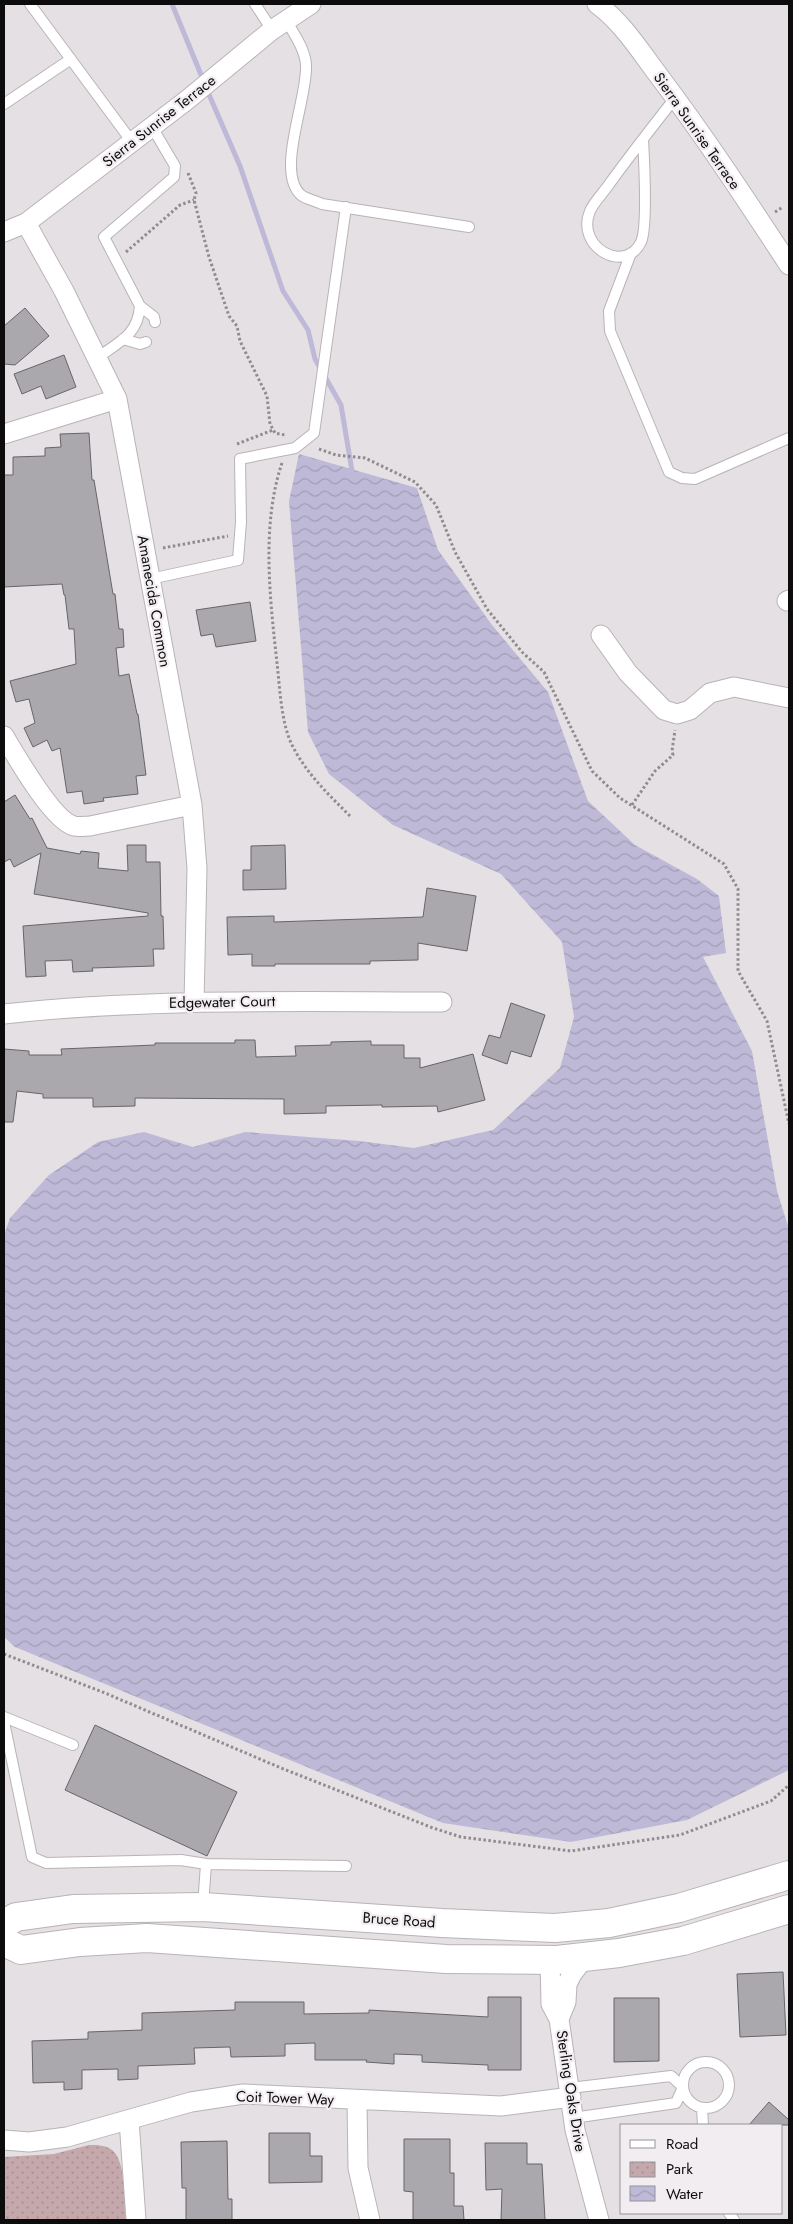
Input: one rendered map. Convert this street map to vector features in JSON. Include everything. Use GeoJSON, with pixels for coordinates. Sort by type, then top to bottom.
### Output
{"type":"FeatureCollection","features":[{"type":"Feature","properties":{"kind":"main road","name":"Bruce Road"},"geometry":{"type":"LineString","coordinates":[[4,1924],[16,1917],[73,1909],[203,1907],[442,1923],[555,1928],[609,1923],[679,1908],[789,1875]]}},
{"type":"Feature","properties":{"kind":"main road"},"geometry":{"type":"LineString","coordinates":[[550,1960],[554,1948],[567,1940],[655,1928],[668,1922],[676,1915],[679,1908]]}},
{"type":"Feature","properties":{"kind":"main road"},"geometry":{"type":"LineString","coordinates":[[4,1942],[21,1950],[80,1942],[147,1938],[446,1959],[550,1960],[619,1953],[683,1941],[789,1909]]}},
{"type":"Feature","properties":{"kind":"street","name":"Sierra Sunrise Terrace"},"geometry":{"type":"LineString","coordinates":[[4,232],[26,223],[152,127],[279,25],[311,4]]}},
{"type":"Feature","properties":{"kind":"street","name":"Sierra Sunrise Terrace"},"geometry":{"type":"LineString","coordinates":[[607,7],[706,139],[789,265]]}},
{"type":"Feature","properties":{"kind":"street","name":"Amanecida Common"},"geometry":{"type":"LineString","coordinates":[[26,223],[98,358],[117,399],[192,805],[197,868],[194,1002]]}},
{"type":"Feature","properties":{"kind":"street"},"geometry":{"type":"LineString","coordinates":[[4,434],[117,399]]}},
{"type":"Feature","properties":{"kind":"street"},"geometry":{"type":"LineString","coordinates":[[601,635],[628,673],[664,710],[677,714],[690,710],[710,693],[734,687],[789,698]]}},
{"type":"Feature","properties":{"kind":"street"},"geometry":{"type":"LineString","coordinates":[[4,736],[48,804],[61,819],[73,826],[90,826],[192,805]]}},
{"type":"Feature","properties":{"kind":"street","name":"Edgewater Court"},"geometry":{"type":"LineString","coordinates":[[4,1014],[60,1008],[194,1002],[442,1002]]}},
{"type":"Feature","properties":{"kind":"street","name":"Sterling Oaks Drive"},"geometry":{"type":"LineString","coordinates":[[559,2019],[566,2002],[567,1984],[585,1957]]}},
{"type":"Feature","properties":{"kind":"street","name":"Sterling Oaks Drive"},"geometry":{"type":"LineString","coordinates":[[550,1960],[551,2004],[559,2019],[573,2118],[588,2183],[599,2220]]}},
{"type":"Feature","properties":{"kind":"street","name":"Coit Tower Way"},"geometry":{"type":"LineString","coordinates":[[4,2140],[29,2142],[67,2137],[191,2102],[244,2094],[502,2106],[570,2093]]}},
{"type":"Feature","properties":{"kind":"street"},"geometry":{"type":"LineString","coordinates":[[357,2100],[358,2168],[370,2220]]}},
{"type":"Feature","properties":{"kind":"street"},"geometry":{"type":"LineString","coordinates":[[129,2120],[136,2220]]}},
{"type":"Feature","properties":{"kind":"lane"},"geometry":{"type":"LineString","coordinates":[[30,4],[132,142]]}},
{"type":"Feature","properties":{"kind":"lane"},"geometry":{"type":"LineString","coordinates":[[255,4],[301,46],[306,64],[305,86],[292,149],[290,175],[301,195],[322,204],[469,227]]}},
{"type":"Feature","properties":{"kind":"lane"},"geometry":{"type":"LineString","coordinates":[[4,104],[71,59]]}},
{"type":"Feature","properties":{"kind":"lane"},"geometry":{"type":"LineString","coordinates":[[631,253],[617,257],[602,253],[592,242],[586,228],[590,211],[675,98]]}},
{"type":"Feature","properties":{"kind":"lane"},"geometry":{"type":"LineString","coordinates":[[152,127],[175,166],[174,177],[104,237],[140,306],[154,317],[155,322]]}},
{"type":"Feature","properties":{"kind":"lane"},"geometry":{"type":"LineString","coordinates":[[643,139],[645,179],[641,242],[631,253],[609,311],[610,331],[669,472],[682,478],[695,479],[789,438]]}},
{"type":"Feature","properties":{"kind":"lane"},"geometry":{"type":"LineString","coordinates":[[150,579],[238,560],[241,522],[240,459],[295,448],[314,433],[346,208]]}},
{"type":"Feature","properties":{"kind":"lane"},"geometry":{"type":"LineString","coordinates":[[98,358],[132,333],[139,317],[140,306]]}},
{"type":"Feature","properties":{"kind":"lane"},"geometry":{"type":"LineString","coordinates":[[123,339],[140,344],[146,342]]}},
{"type":"Feature","properties":{"kind":"lane"},"geometry":{"type":"LineString","coordinates":[[4,1717],[73,1745]]}},
{"type":"Feature","properties":{"kind":"lane"},"geometry":{"type":"LineString","coordinates":[[4,1722],[32,1857],[46,1863],[180,1860],[206,1864],[346,1866]]}},
{"type":"Feature","properties":{"kind":"lane"},"geometry":{"type":"LineString","coordinates":[[203,1907],[206,1864]]}},
{"type":"Feature","properties":{"kind":"lane"},"geometry":{"type":"LineString","coordinates":[[570,2093],[671,2076],[683,2087],[689,2101],[702,2108],[716,2106],[726,2095],[728,2080],[720,2068],[706,2063],[692,2067],[684,2080],[683,2087],[676,2103],[573,2118]]}},
{"type":"Feature","properties":{"kind":"lane"},"geometry":{"type":"LineString","coordinates":[[702,2108],[703,2124]]}},
{"type":"Feature","properties":{"kind":"path"},"geometry":{"type":"LineString","coordinates":[[186,168],[196,193],[194,200],[209,257],[229,316],[237,326],[240,341],[268,396],[270,424],[274,432],[283,436],[288,434]]}},
{"type":"Feature","properties":{"kind":"path"},"geometry":{"type":"LineString","coordinates":[[130,261],[125,253],[180,205],[194,200]]}},
{"type":"Feature","properties":{"kind":"path"},"geometry":{"type":"LineString","coordinates":[[236,445],[273,430]]}},
{"type":"Feature","properties":{"kind":"path"},"geometry":{"type":"LineString","coordinates":[[319,449],[336,455],[365,458],[415,482],[436,505],[455,552],[488,609],[522,652],[544,672],[592,770],[620,798],[724,864],[738,889],[738,971],[767,1021],[789,1124]]}},
{"type":"Feature","properties":{"kind":"path"},"geometry":{"type":"LineString","coordinates":[[282,462],[274,488],[268,584],[281,702],[292,745],[317,784],[350,816]]}},
{"type":"Feature","properties":{"kind":"path"},"geometry":{"type":"LineString","coordinates":[[161,548],[234,535]]}},
{"type":"Feature","properties":{"kind":"path"},"geometry":{"type":"LineString","coordinates":[[632,805],[655,770],[673,755],[672,750]]}},
{"type":"Feature","properties":{"kind":"path"},"geometry":{"type":"LineString","coordinates":[[4,1654],[96,1690],[281,1768],[460,1837],[571,1851],[680,1835],[771,1801],[789,1785]]}},
{"type":"Feature","properties":{"kind":"green space"},"geometry":{"type":"Polygon","coordinates":[[[89,2145],[107,2147],[117,2155],[124,2183],[126,2220],[4,2220],[4,2157],[54,2154],[89,2145]]]}},
{"type":"Feature","properties":{"kind":"water"},"geometry":{"type":"Polygon","coordinates":[[[299,454],[417,488],[438,550],[492,625],[548,692],[588,801],[635,845],[697,879],[719,896],[726,953],[703,957],[752,1051],[777,1191],[789,1229],[789,1770],[687,1820],[571,1842],[443,1823],[15,1647],[4,1637],[4,1235],[10,1218],[49,1175],[98,1142],[144,1132],[193,1147],[245,1132],[359,1141],[414,1148],[493,1130],[560,1068],[574,1017],[562,942],[501,874],[393,825],[329,774],[308,732],[289,501],[299,454]]]}},
{"type":"Feature","properties":{"kind":"building"},"geometry":{"type":"Polygon","coordinates":[[[25,308],[49,336],[15,365],[4,364],[4,326],[25,308]]]}},
{"type":"Feature","properties":{"kind":"building"},"geometry":{"type":"Polygon","coordinates":[[[64,355],[76,387],[46,399],[41,386],[22,394],[14,374],[64,355]]]}},
{"type":"Feature","properties":{"kind":"building"},"geometry":{"type":"Polygon","coordinates":[[[89,433],[92,480],[94,480],[113,594],[115,594],[119,629],[123,629],[124,647],[116,648],[119,676],[129,674],[138,714],[146,775],[136,776],[138,794],[103,798],[104,801],[84,804],[82,791],[67,793],[60,748],[52,751],[47,740],[33,747],[24,728],[35,723],[29,699],[16,702],[10,681],[76,664],[74,629],[69,629],[62,584],[4,587],[4,475],[13,475],[13,457],[45,456],[45,448],[61,447],[60,434],[89,433]]]}},
{"type":"Feature","properties":{"kind":"building"},"geometry":{"type":"Polygon","coordinates":[[[250,602],[256,641],[216,647],[213,634],[201,636],[196,610],[250,602]]]}},
{"type":"Feature","properties":{"kind":"building"},"geometry":{"type":"Polygon","coordinates":[[[15,795],[30,819],[32,818],[47,848],[80,854],[81,851],[99,853],[98,868],[128,871],[127,845],[146,845],[146,862],[160,862],[164,949],[153,949],[154,966],[92,968],[93,971],[73,972],[72,960],[45,961],[46,976],[26,977],[23,926],[148,916],[148,913],[34,894],[41,853],[14,867],[10,859],[4,862],[4,802],[15,795]]]}},
{"type":"Feature","properties":{"kind":"building"},"geometry":{"type":"Polygon","coordinates":[[[285,845],[286,889],[243,890],[243,870],[251,870],[251,846],[285,845]]]}},
{"type":"Feature","properties":{"kind":"building"},"geometry":{"type":"Polygon","coordinates":[[[427,888],[476,896],[467,951],[418,943],[418,960],[370,961],[370,964],[275,964],[275,966],[252,966],[252,954],[228,955],[227,917],[274,916],[274,922],[423,917],[427,888]]]}},
{"type":"Feature","properties":{"kind":"building"},"geometry":{"type":"Polygon","coordinates":[[[511,1003],[545,1015],[531,1057],[511,1051],[507,1064],[482,1055],[489,1035],[500,1038],[511,1003]]]}},
{"type":"Feature","properties":{"kind":"building"},"geometry":{"type":"Polygon","coordinates":[[[235,1040],[255,1040],[256,1057],[296,1056],[295,1046],[331,1045],[331,1042],[371,1041],[371,1045],[404,1045],[404,1058],[420,1058],[420,1068],[473,1054],[485,1100],[438,1112],[437,1106],[382,1107],[382,1105],[326,1106],[326,1113],[284,1114],[284,1099],[135,1098],[135,1106],[93,1107],[93,1098],[43,1098],[43,1094],[17,1091],[13,1122],[4,1122],[4,1049],[29,1051],[29,1055],[62,1055],[61,1049],[155,1045],[155,1043],[235,1043],[235,1040]]]}},
{"type":"Feature","properties":{"kind":"building"},"geometry":{"type":"Polygon","coordinates":[[[95,1725],[237,1792],[207,1856],[65,1790],[95,1725]]]}},
{"type":"Feature","properties":{"kind":"building"},"geometry":{"type":"Polygon","coordinates":[[[783,1972],[786,2035],[740,2037],[737,1974],[783,1972]]]}},
{"type":"Feature","properties":{"kind":"building"},"geometry":{"type":"Polygon","coordinates":[[[488,1997],[521,1997],[521,2070],[488,2070],[488,2065],[422,2062],[422,2055],[394,2054],[394,2064],[366,2062],[367,2060],[315,2060],[315,2043],[285,2044],[285,2056],[231,2057],[230,2047],[194,2048],[195,2064],[138,2066],[138,2079],[118,2080],[118,2069],[82,2070],[82,2089],[64,2090],[64,2082],[33,2083],[32,2041],[88,2039],[88,2032],[142,2030],[142,2013],[235,2010],[235,2002],[304,2002],[304,2014],[369,2013],[369,2010],[488,2017],[488,1997]]]}},
{"type":"Feature","properties":{"kind":"building"},"geometry":{"type":"Polygon","coordinates":[[[614,1998],[659,1998],[659,2061],[614,2062],[614,1998]]]}},
{"type":"Feature","properties":{"kind":"building"},"geometry":{"type":"Polygon","coordinates":[[[769,2102],[789,2120],[789,2125],[750,2124],[769,2102]]]}},
{"type":"Feature","properties":{"kind":"building"},"geometry":{"type":"Polygon","coordinates":[[[269,2133],[310,2133],[310,2156],[322,2156],[322,2182],[269,2183],[269,2133]]]}},
{"type":"Feature","properties":{"kind":"building"},"geometry":{"type":"Polygon","coordinates":[[[404,2139],[450,2139],[450,2173],[454,2173],[454,2206],[463,2206],[464,2220],[413,2220],[413,2192],[404,2191],[404,2139]]]}},
{"type":"Feature","properties":{"kind":"building"},"geometry":{"type":"Polygon","coordinates":[[[227,2141],[228,2199],[232,2199],[232,2220],[186,2220],[186,2188],[182,2188],[181,2142],[227,2141]]]}},
{"type":"Feature","properties":{"kind":"building"},"geometry":{"type":"Polygon","coordinates":[[[485,2143],[527,2143],[527,2164],[542,2164],[545,2220],[501,2220],[502,2189],[486,2190],[485,2143]]]}},
{"type":"Feature","properties":{"kind":"waterway"},"geometry":{"type":"LineString","coordinates":[[172,4],[204,82]]}},
{"type":"Feature","properties":{"kind":"waterway"},"geometry":{"type":"LineString","coordinates":[[207,90],[240,166],[283,291],[308,330],[315,359],[341,405],[352,471]]}}]}
